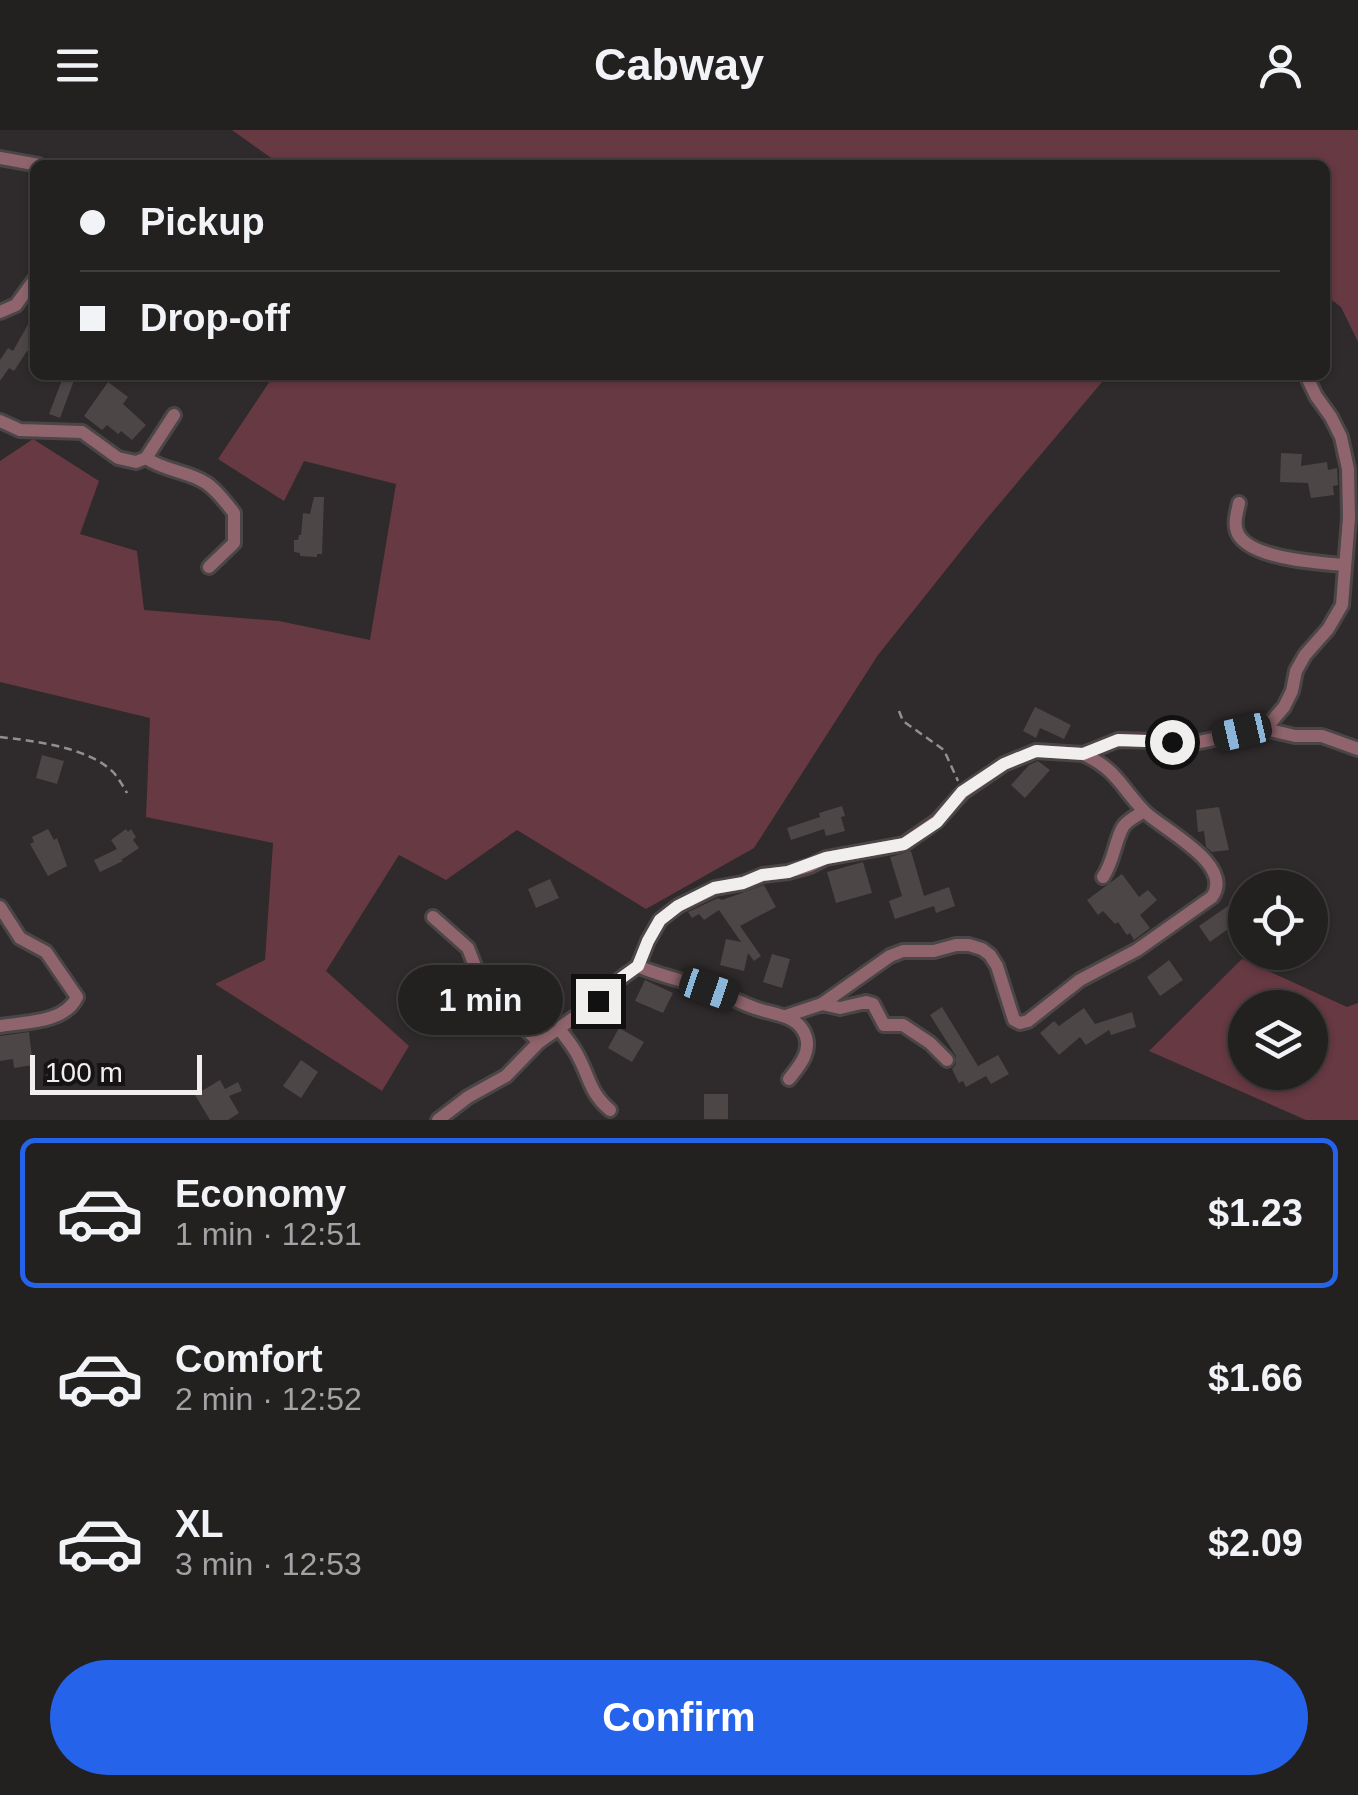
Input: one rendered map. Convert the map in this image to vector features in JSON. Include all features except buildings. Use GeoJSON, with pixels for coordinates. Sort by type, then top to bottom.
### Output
{"type":"FeatureCollection","features":[{"type":"Feature","properties":{"kind":"street"},"geometry":{"type":"LineString","coordinates":[[0,158],[30,163]]}},
{"type":"Feature","properties":{"kind":"street"},"geometry":{"type":"LineString","coordinates":[[0,312],[16,305],[30,286]]}},
{"type":"Feature","properties":{"kind":"street"},"geometry":{"type":"LineString","coordinates":[[1266,728],[1284,707],[1305,655],[1342,605],[1350,518],[1348,469],[1341,437],[1308,380]]}},
{"type":"Feature","properties":{"kind":"street"},"geometry":{"type":"LineString","coordinates":[[0,420],[20,430],[82,432],[118,458],[136,462],[146,458],[174,415]]}},
{"type":"Feature","properties":{"kind":"street"},"geometry":{"type":"LineString","coordinates":[[146,458],[210,485],[234,514],[234,543],[209,567]]}},
{"type":"Feature","properties":{"kind":"street"},"geometry":{"type":"LineString","coordinates":[[1239,503],[1236,532],[1254,548],[1302,561],[1345,565]]}},
{"type":"Feature","properties":{"kind":"street"},"geometry":{"type":"LineString","coordinates":[[1083,754],[1118,740],[1199,742],[1266,728],[1295,736],[1322,736],[1358,749]]}},
{"type":"Feature","properties":{"kind":"street"},"geometry":{"type":"LineString","coordinates":[[438,1120],[468,1097],[506,1076],[538,1042],[598,1001],[638,966],[660,920],[678,906],[714,888],[788,872],[826,858],[904,844],[937,822],[962,792],[1004,764],[1036,751],[1083,754],[1102,763],[1144,811],[1185,840],[1216,876],[1217,890],[1212,897],[1137,950],[1080,980],[1028,1021],[1014,1020],[997,966],[982,949],[969,945],[903,951],[890,956],[822,1004],[786,1016]]}},
{"type":"Feature","properties":{"kind":"street"},"geometry":{"type":"LineString","coordinates":[[1103,878],[1110,868],[1120,830],[1144,811]]}},
{"type":"Feature","properties":{"kind":"street"},"geometry":{"type":"LineString","coordinates":[[0,907],[20,938],[46,952],[77,997],[73,1005],[54,1017],[0,1026]]}},
{"type":"Feature","properties":{"kind":"street"},"geometry":{"type":"LineString","coordinates":[[433,916],[468,948],[481,982],[498,1004],[538,1042]]}},
{"type":"Feature","properties":{"kind":"street"},"geometry":{"type":"LineString","coordinates":[[638,966],[728,995],[796,1023],[806,1037],[806,1056],[790,1078]]}},
{"type":"Feature","properties":{"kind":"street"},"geometry":{"type":"LineString","coordinates":[[822,1004],[840,1008],[873,1004],[884,1025],[902,1024],[947,1060]]}},
{"type":"Feature","properties":{"kind":"street"},"geometry":{"type":"LineString","coordinates":[[559,1029],[578,1053],[591,1090],[610,1110]]}},
{"type":"Feature","properties":{"kind":"path"},"geometry":{"type":"LineString","coordinates":[[899,711],[903,721],[944,750],[962,792]]}},
{"type":"Feature","properties":{"kind":"path"},"geometry":{"type":"LineString","coordinates":[[0,737],[29,740],[92,757],[112,772],[127,793]]}},
{"type":"Feature","properties":{"kind":"shaded area"},"geometry":{"type":"Polygon","coordinates":[[[232,130],[1358,130],[1358,342],[1341,307],[1330,299],[1330,160],[274,160],[232,130]]]}},
{"type":"Feature","properties":{"kind":"shaded area"},"geometry":{"type":"Polygon","coordinates":[[[271,380],[1104,380],[878,655],[754,848],[646,909],[517,830],[446,880],[399,855],[326,971],[409,1046],[382,1091],[215,984],[265,960],[273,843],[146,817],[150,718],[0,682],[0,461],[33,439],[99,481],[80,534],[137,551],[144,610],[279,621],[370,640],[396,484],[304,461],[284,501],[218,459],[271,380]]]}},
{"type":"Feature","properties":{"kind":"shaded area"},"geometry":{"type":"Polygon","coordinates":[[[1231,970],[1266,970],[1310,990],[1228,990],[1228,1086],[1149,1051],[1231,970]]]}},
{"type":"Feature","properties":{"kind":"shaded area"},"geometry":{"type":"Polygon","coordinates":[[[1328,998],[1347,1007],[1358,1003],[1358,1120],[1306,1120],[1238,1090],[1328,1090],[1328,998]]]}},
{"type":"Feature","properties":{"kind":"route"},"geometry":{"type":"LineString","coordinates":[[598,1001],[638,966],[660,920],[714,888],[788,872],[826,858],[904,844],[937,822],[962,792],[1004,764],[1036,751],[1083,754],[1118,740],[1172,742]]}}]}
